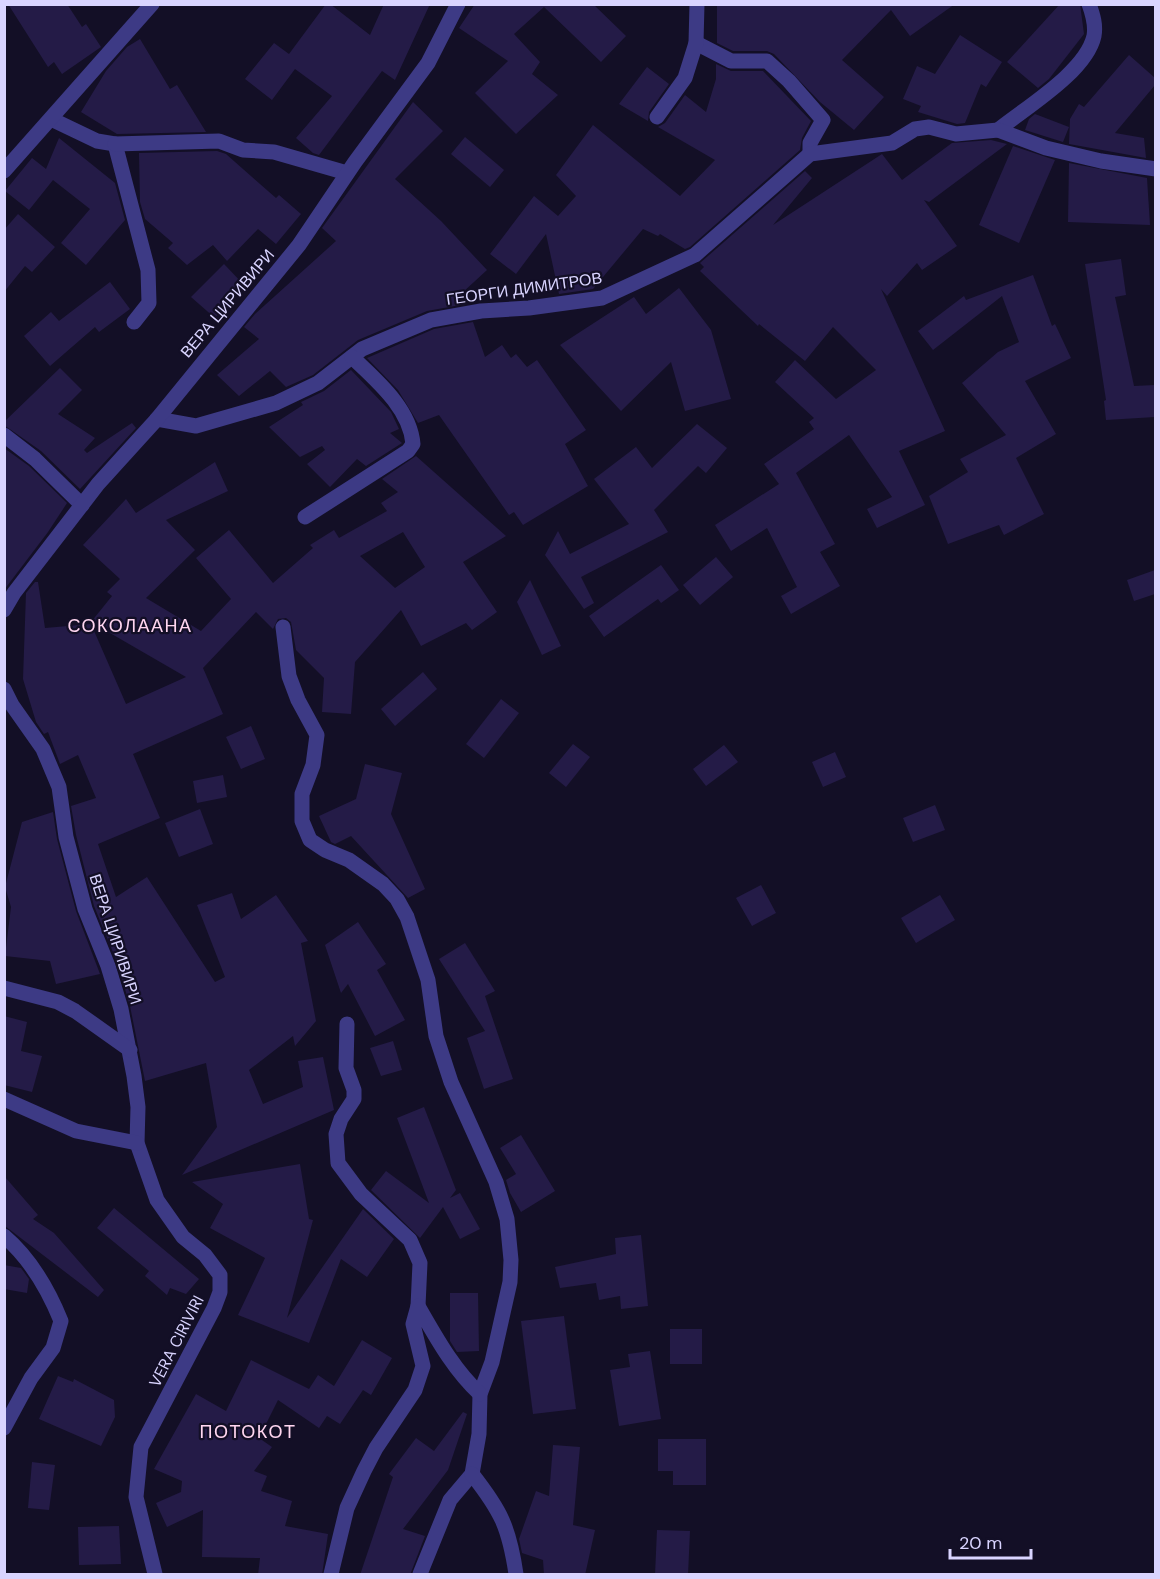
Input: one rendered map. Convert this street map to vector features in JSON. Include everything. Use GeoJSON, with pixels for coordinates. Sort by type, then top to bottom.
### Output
{"type":"FeatureCollection","features":[{"type":"Feature","properties":{"kind":"street"},"geometry":{"type":"LineString","coordinates":[[4,171],[152,4]]}},
{"type":"Feature","properties":{"kind":"street","name":"ВЕРА ЦИРИВИРИ"},"geometry":{"type":"LineString","coordinates":[[4,610],[14,593],[82,505],[157,419],[299,245],[347,173],[428,63],[458,4]]}},
{"type":"Feature","properties":{"kind":"street"},"geometry":{"type":"LineString","coordinates":[[657,117],[685,78],[696,43],[697,4]]}},
{"type":"Feature","properties":{"kind":"street"},"geometry":{"type":"LineString","coordinates":[[998,130],[1067,75],[1084,55],[1094,35],[1094,16],[1089,4]]}},
{"type":"Feature","properties":{"kind":"street"},"geometry":{"type":"LineString","coordinates":[[696,43],[731,61],[763,59],[776,67],[823,120],[822,126],[810,143],[810,154],[892,143],[921,127],[956,134],[998,130],[1046,148],[1101,161],[1155,169]]}},
{"type":"Feature","properties":{"kind":"street"},"geometry":{"type":"LineString","coordinates":[[51,119],[97,141],[115,144],[219,141],[243,150],[274,152],[347,173]]}},
{"type":"Feature","properties":{"kind":"street"},"geometry":{"type":"LineString","coordinates":[[115,144],[148,270],[148,303],[134,322]]}},
{"type":"Feature","properties":{"kind":"street","name":"ГЕОРГИ ДИМИТРОВ"},"geometry":{"type":"LineString","coordinates":[[157,419],[196,426],[276,403],[318,383],[362,349],[431,320],[481,311],[529,308],[602,298],[644,281],[695,255],[810,154]]}},
{"type":"Feature","properties":{"kind":"street"},"geometry":{"type":"LineString","coordinates":[[305,517],[408,451],[413,444],[412,433],[397,405],[352,357]]}},
{"type":"Feature","properties":{"kind":"street"},"geometry":{"type":"LineString","coordinates":[[4,435],[35,459],[82,505]]}},
{"type":"Feature","properties":{"kind":"street"},"geometry":{"type":"LineString","coordinates":[[283,627],[289,676],[298,700],[317,735],[317,749],[302,794],[303,821],[310,840],[325,850],[349,860],[383,884],[397,899],[407,917],[428,980],[436,1036],[451,1082],[496,1182],[507,1219],[511,1260],[510,1282],[492,1362],[480,1394],[479,1434],[472,1474],[450,1500],[420,1575]]}},
{"type":"Feature","properties":{"kind":"street","name":"ВЕРА ЦИРИВИРИ"},"geometry":{"type":"LineString","coordinates":[[4,689],[52,768],[59,787],[66,837],[85,909],[108,966],[130,1050],[138,1107],[137,1143]]}},
{"type":"Feature","properties":{"kind":"street"},"geometry":{"type":"LineString","coordinates":[[4,988],[58,1002],[75,1011],[130,1050]]}},
{"type":"Feature","properties":{"kind":"street"},"geometry":{"type":"LineString","coordinates":[[331,1575],[348,1508],[363,1471],[415,1390],[423,1366],[413,1324],[418,1306],[420,1263],[414,1246],[361,1194],[338,1163],[336,1134],[341,1119],[354,1099],[354,1090],[346,1068],[347,1024]]}},
{"type":"Feature","properties":{"kind":"street"},"geometry":{"type":"LineString","coordinates":[[4,1099],[76,1131],[137,1143]]}},
{"type":"Feature","properties":{"kind":"street","name":"VERA CIRIVIRI"},"geometry":{"type":"LineString","coordinates":[[137,1143],[157,1200],[183,1237],[205,1255],[220,1275],[220,1292],[214,1308],[141,1447],[136,1497],[155,1575]]}},
{"type":"Feature","properties":{"kind":"street"},"geometry":{"type":"LineString","coordinates":[[4,1236],[26,1257],[50,1295],[62,1321],[53,1348],[31,1378],[4,1428]]}},
{"type":"Feature","properties":{"kind":"street"},"geometry":{"type":"LineString","coordinates":[[418,1306],[447,1356],[464,1379],[480,1394]]}},
{"type":"Feature","properties":{"kind":"street"},"geometry":{"type":"LineString","coordinates":[[472,1474],[496,1505],[510,1535],[516,1575]]}},
{"type":"Feature","properties":{"kind":"building"},"geometry":{"type":"Polygon","coordinates":[[[8,4],[67,4],[82,27],[86,24],[101,47],[62,74],[54,62],[48,67],[8,4]]]}},
{"type":"Feature","properties":{"kind":"building"},"geometry":{"type":"Polygon","coordinates":[[[326,4],[330,4],[370,35],[384,4],[430,4],[395,80],[382,71],[319,155],[313,153],[296,138],[332,96],[295,69],[272,100],[245,79],[274,43],[289,54],[326,4]]]}},
{"type":"Feature","properties":{"kind":"building"},"geometry":{"type":"Polygon","coordinates":[[[475,4],[593,4],[626,36],[601,62],[544,7],[514,34],[540,62],[532,74],[558,95],[516,134],[475,93],[508,61],[459,28],[475,4]]]}},
{"type":"Feature","properties":{"kind":"building"},"geometry":{"type":"Polygon","coordinates":[[[717,4],[955,4],[910,36],[891,10],[842,60],[884,97],[854,130],[820,102],[774,54],[767,51],[733,51],[717,43],[717,4]]]}},
{"type":"Feature","properties":{"kind":"building"},"geometry":{"type":"Polygon","coordinates":[[[1060,4],[1080,4],[1084,34],[1049,79],[1038,88],[1007,62],[1060,4]]]}},
{"type":"Feature","properties":{"kind":"building"},"geometry":{"type":"Polygon","coordinates":[[[960,35],[1002,62],[986,87],[981,84],[965,123],[957,124],[918,112],[921,106],[903,99],[917,66],[935,74],[960,35]]]}},
{"type":"Feature","properties":{"kind":"building"},"geometry":{"type":"Polygon","coordinates":[[[140,39],[170,89],[177,85],[206,132],[117,134],[81,112],[106,71],[127,47],[140,39]]]}},
{"type":"Feature","properties":{"kind":"building"},"geometry":{"type":"Polygon","coordinates":[[[1129,55],[1155,78],[1155,85],[1115,133],[1144,138],[1146,158],[1069,144],[1070,119],[1079,104],[1084,107],[1129,55]]]}},
{"type":"Feature","properties":{"kind":"building"},"geometry":{"type":"Polygon","coordinates":[[[716,64],[731,71],[763,71],[811,121],[802,138],[800,150],[690,247],[685,249],[660,234],[658,236],[643,229],[593,289],[559,294],[546,234],[516,274],[490,254],[534,196],[558,216],[576,196],[556,175],[593,125],[680,196],[715,160],[658,127],[665,123],[685,95],[706,112],[716,79],[716,64]]]}},
{"type":"Feature","properties":{"kind":"building"},"geometry":{"type":"Polygon","coordinates":[[[647,67],[669,84],[649,112],[648,121],[619,104],[647,67]]]}},
{"type":"Feature","properties":{"kind":"building"},"geometry":{"type":"Polygon","coordinates":[[[413,102],[443,131],[395,179],[441,221],[487,270],[462,293],[466,304],[427,311],[358,340],[313,375],[286,387],[270,371],[239,396],[217,375],[259,339],[244,327],[255,314],[336,241],[322,228],[413,102]]]}},
{"type":"Feature","properties":{"kind":"building"},"geometry":{"type":"Polygon","coordinates":[[[1035,114],[1069,127],[1063,142],[1025,130],[1029,119],[1035,114]]]}},
{"type":"Feature","properties":{"kind":"building"},"geometry":{"type":"Polygon","coordinates":[[[465,137],[504,170],[490,187],[451,154],[465,137]]]}},
{"type":"Feature","properties":{"kind":"building"},"geometry":{"type":"Polygon","coordinates":[[[59,138],[115,183],[125,220],[86,265],[61,243],[90,209],[53,180],[29,210],[5,191],[32,158],[46,169],[59,138]]]}},
{"type":"Feature","properties":{"kind":"building"},"geometry":{"type":"Polygon","coordinates":[[[991,140],[1007,144],[929,202],[924,200],[957,246],[922,270],[917,263],[887,296],[881,289],[945,431],[899,451],[925,505],[877,528],[867,509],[892,497],[849,435],[796,473],[835,544],[820,552],[840,586],[791,614],[781,596],[797,587],[767,528],[731,551],[715,525],[779,484],[764,464],[814,429],[809,422],[814,418],[775,382],[795,360],[836,399],[876,370],[833,327],[805,361],[759,324],[758,326],[700,271],[704,267],[700,263],[805,171],[812,178],[773,225],[882,154],[902,180],[952,143],[991,140]]]}},
{"type":"Feature","properties":{"kind":"building"},"geometry":{"type":"Polygon","coordinates":[[[1013,146],[1055,160],[1019,243],[979,225],[1013,146]]]}},
{"type":"Feature","properties":{"kind":"building"},"geometry":{"type":"Polygon","coordinates":[[[217,151],[226,154],[276,198],[279,195],[301,214],[276,244],[258,229],[227,261],[213,245],[187,265],[168,248],[173,243],[145,219],[140,202],[139,153],[217,151]]]}},
{"type":"Feature","properties":{"kind":"building"},"geometry":{"type":"Polygon","coordinates":[[[1069,163],[1147,178],[1150,225],[1068,222],[1069,163]]]}},
{"type":"Feature","properties":{"kind":"building"},"geometry":{"type":"Polygon","coordinates":[[[18,214],[55,247],[32,272],[25,266],[4,292],[4,230],[18,214]]]}},
{"type":"Feature","properties":{"kind":"building"},"geometry":{"type":"Polygon","coordinates":[[[1121,259],[1126,295],[1115,297],[1134,386],[1155,385],[1155,417],[1106,420],[1104,401],[1106,400],[1085,264],[1121,259]]]}},
{"type":"Feature","properties":{"kind":"building"},"geometry":{"type":"Polygon","coordinates":[[[224,264],[243,284],[215,318],[191,297],[224,264]]]}},
{"type":"Feature","properties":{"kind":"building"},"geometry":{"type":"Polygon","coordinates":[[[1033,275],[1052,326],[1055,324],[1071,358],[1025,381],[1056,434],[1016,458],[1044,514],[1004,535],[999,525],[948,544],[929,496],[968,472],[960,459],[1006,435],[962,383],[998,352],[1019,342],[1002,296],[933,350],[918,331],[964,296],[966,300],[1033,275]]]}},
{"type":"Feature","properties":{"kind":"building"},"geometry":{"type":"Polygon","coordinates":[[[110,282],[130,309],[99,332],[95,327],[50,366],[24,336],[51,312],[59,321],[110,282]]]}},
{"type":"Feature","properties":{"kind":"building"},"geometry":{"type":"Polygon","coordinates":[[[679,288],[711,330],[731,399],[685,411],[671,362],[621,411],[560,345],[634,297],[646,314],[679,288]]]}},
{"type":"Feature","properties":{"kind":"building"},"geometry":{"type":"Polygon","coordinates":[[[473,322],[485,357],[502,345],[511,358],[516,354],[527,367],[537,360],[586,430],[565,444],[588,486],[523,525],[514,512],[509,515],[439,415],[418,423],[398,390],[367,358],[434,329],[473,322]]]}},
{"type":"Feature","properties":{"kind":"building"},"geometry":{"type":"Polygon","coordinates":[[[60,368],[82,390],[58,414],[95,438],[84,450],[87,453],[132,423],[136,428],[80,489],[41,451],[4,425],[4,422],[60,368]]]}},
{"type":"Feature","properties":{"kind":"building"},"geometry":{"type":"Polygon","coordinates":[[[351,370],[391,412],[399,429],[390,433],[402,443],[366,466],[357,459],[330,487],[307,464],[325,450],[322,446],[300,457],[269,427],[303,405],[301,402],[324,391],[351,370]]]}},
{"type":"Feature","properties":{"kind":"building"},"geometry":{"type":"Polygon","coordinates":[[[697,424],[727,448],[706,473],[698,466],[654,510],[668,532],[581,577],[594,603],[584,609],[545,555],[558,531],[570,554],[629,524],[594,479],[636,447],[652,468],[697,424]]]}},
{"type":"Feature","properties":{"kind":"building"},"geometry":{"type":"Polygon","coordinates":[[[4,448],[29,466],[67,503],[4,590],[4,448]]]}},
{"type":"Feature","properties":{"kind":"building"},"geometry":{"type":"Polygon","coordinates":[[[416,456],[506,536],[463,562],[497,612],[472,630],[466,623],[421,646],[401,610],[355,662],[351,714],[322,712],[324,678],[296,650],[291,622],[286,618],[278,619],[273,629],[256,612],[203,668],[223,714],[133,754],[160,818],[98,844],[116,897],[147,877],[215,982],[225,977],[197,905],[232,893],[241,919],[276,895],[308,941],[301,943],[316,1021],[295,1046],[293,1036],[249,1070],[263,1104],[303,1087],[298,1061],[323,1057],[334,1110],[182,1175],[217,1127],[206,1063],[145,1081],[130,1006],[117,962],[94,906],[76,835],[71,806],[96,798],[78,755],[60,764],[48,732],[44,734],[36,722],[23,679],[26,593],[35,582],[38,582],[45,628],[91,624],[126,704],[186,677],[91,622],[112,596],[107,592],[120,579],[83,545],[126,499],[136,513],[215,462],[228,491],[166,520],[195,550],[146,598],[201,631],[231,599],[196,558],[229,530],[273,583],[313,548],[310,545],[334,530],[339,538],[387,511],[381,503],[398,492],[382,479],[416,456]],[[403,532],[360,556],[395,588],[425,567],[403,532]]]}},
{"type":"Feature","properties":{"kind":"building"},"geometry":{"type":"Polygon","coordinates":[[[716,557],[733,577],[700,605],[683,585],[716,557]]]}},
{"type":"Feature","properties":{"kind":"building"},"geometry":{"type":"Polygon","coordinates":[[[661,565],[679,590],[661,603],[658,599],[604,637],[589,616],[661,565]]]}},
{"type":"Feature","properties":{"kind":"building"},"geometry":{"type":"Polygon","coordinates":[[[1155,570],[1155,594],[1134,601],[1127,580],[1155,570]]]}},
{"type":"Feature","properties":{"kind":"building"},"geometry":{"type":"Polygon","coordinates":[[[530,580],[561,646],[542,655],[517,602],[530,580]]]}},
{"type":"Feature","properties":{"kind":"building"},"geometry":{"type":"Polygon","coordinates":[[[423,672],[437,689],[395,726],[381,709],[423,672]]]}},
{"type":"Feature","properties":{"kind":"building"},"geometry":{"type":"Polygon","coordinates":[[[501,699],[519,713],[484,758],[466,744],[501,699]]]}},
{"type":"Feature","properties":{"kind":"building"},"geometry":{"type":"Polygon","coordinates":[[[251,726],[265,759],[241,769],[226,737],[251,726]]]}},
{"type":"Feature","properties":{"kind":"building"},"geometry":{"type":"Polygon","coordinates":[[[573,744],[590,757],[566,787],[549,773],[573,744]]]}},
{"type":"Feature","properties":{"kind":"building"},"geometry":{"type":"Polygon","coordinates":[[[724,745],[738,762],[706,786],[693,769],[724,745]]]}},
{"type":"Feature","properties":{"kind":"building"},"geometry":{"type":"Polygon","coordinates":[[[835,752],[846,777],[823,787],[812,762],[835,752]]]}},
{"type":"Feature","properties":{"kind":"building"},"geometry":{"type":"Polygon","coordinates":[[[365,764],[402,773],[391,814],[425,889],[408,898],[351,836],[335,844],[331,842],[319,816],[356,799],[365,764]]]}},
{"type":"Feature","properties":{"kind":"building"},"geometry":{"type":"Polygon","coordinates":[[[223,775],[227,797],[197,803],[193,781],[223,775]]]}},
{"type":"Feature","properties":{"kind":"building"},"geometry":{"type":"Polygon","coordinates":[[[935,805],[945,830],[913,842],[903,818],[935,805]]]}},
{"type":"Feature","properties":{"kind":"building"},"geometry":{"type":"Polygon","coordinates":[[[200,809],[213,844],[179,857],[165,823],[200,809]]]}},
{"type":"Feature","properties":{"kind":"building"},"geometry":{"type":"Polygon","coordinates":[[[53,812],[57,839],[76,911],[100,974],[56,984],[50,961],[5,956],[11,907],[5,887],[22,822],[53,812]]]}},
{"type":"Feature","properties":{"kind":"building"},"geometry":{"type":"Polygon","coordinates":[[[761,885],[776,913],[752,926],[736,898],[761,885]]]}},
{"type":"Feature","properties":{"kind":"building"},"geometry":{"type":"Polygon","coordinates":[[[940,895],[955,920],[916,943],[901,918],[940,895]]]}},
{"type":"Feature","properties":{"kind":"building"},"geometry":{"type":"Polygon","coordinates":[[[358,922],[386,964],[377,970],[405,1020],[375,1036],[348,984],[341,993],[325,945],[358,922]]]}},
{"type":"Feature","properties":{"kind":"building"},"geometry":{"type":"Polygon","coordinates":[[[465,943],[495,991],[485,996],[513,1079],[484,1089],[467,1038],[485,1031],[439,959],[465,943]]]}},
{"type":"Feature","properties":{"kind":"building"},"geometry":{"type":"Polygon","coordinates":[[[4,1016],[27,1022],[21,1051],[42,1056],[32,1092],[4,1085],[4,1016]]]}},
{"type":"Feature","properties":{"kind":"building"},"geometry":{"type":"Polygon","coordinates":[[[393,1041],[402,1070],[381,1076],[370,1048],[393,1041]]]}},
{"type":"Feature","properties":{"kind":"building"},"geometry":{"type":"Polygon","coordinates":[[[424,1107],[456,1190],[450,1198],[460,1193],[480,1229],[460,1239],[443,1207],[420,1238],[371,1190],[386,1171],[429,1203],[397,1118],[424,1107]]]}},
{"type":"Feature","properties":{"kind":"building"},"geometry":{"type":"Polygon","coordinates":[[[521,1135],[555,1191],[521,1212],[510,1193],[506,1180],[516,1174],[500,1148],[521,1135]]]}},
{"type":"Feature","properties":{"kind":"building"},"geometry":{"type":"Polygon","coordinates":[[[300,1164],[309,1219],[313,1220],[287,1318],[363,1209],[394,1239],[367,1277],[341,1259],[309,1343],[238,1315],[265,1258],[210,1228],[223,1204],[192,1182],[300,1164]]]}},
{"type":"Feature","properties":{"kind":"building"},"geometry":{"type":"Polygon","coordinates":[[[5,1177],[38,1215],[33,1219],[54,1233],[104,1290],[98,1297],[5,1226],[5,1177]]]}},
{"type":"Feature","properties":{"kind":"building"},"geometry":{"type":"Polygon","coordinates":[[[114,1208],[199,1279],[186,1294],[170,1288],[167,1295],[145,1276],[149,1271],[97,1228],[114,1208]]]}},
{"type":"Feature","properties":{"kind":"building"},"geometry":{"type":"Polygon","coordinates":[[[641,1235],[648,1306],[621,1309],[620,1296],[599,1300],[596,1283],[560,1288],[555,1267],[616,1254],[615,1238],[641,1235]]]}},
{"type":"Feature","properties":{"kind":"building"},"geometry":{"type":"Polygon","coordinates":[[[4,1265],[21,1268],[29,1279],[27,1293],[4,1289],[4,1265]]]}},
{"type":"Feature","properties":{"kind":"building"},"geometry":{"type":"Polygon","coordinates":[[[450,1293],[478,1293],[479,1351],[457,1352],[450,1341],[450,1293]]]}},
{"type":"Feature","properties":{"kind":"building"},"geometry":{"type":"Polygon","coordinates":[[[564,1316],[576,1409],[533,1414],[521,1321],[564,1316]]]}},
{"type":"Feature","properties":{"kind":"building"},"geometry":{"type":"Polygon","coordinates":[[[670,1329],[702,1329],[702,1364],[670,1364],[670,1329]]]}},
{"type":"Feature","properties":{"kind":"building"},"geometry":{"type":"Polygon","coordinates":[[[362,1340],[392,1358],[371,1395],[363,1390],[340,1424],[327,1416],[319,1428],[278,1400],[259,1438],[272,1447],[254,1471],[267,1476],[261,1491],[292,1501],[285,1526],[328,1534],[322,1575],[258,1575],[260,1558],[202,1557],[203,1510],[167,1527],[156,1503],[181,1492],[182,1481],[154,1469],[196,1394],[226,1411],[251,1360],[309,1389],[318,1375],[334,1386],[362,1340]]]}},
{"type":"Feature","properties":{"kind":"building"},"geometry":{"type":"Polygon","coordinates":[[[650,1351],[661,1419],[619,1426],[610,1370],[630,1367],[628,1354],[650,1351]]]}},
{"type":"Feature","properties":{"kind":"building"},"geometry":{"type":"Polygon","coordinates":[[[58,1376],[73,1382],[74,1379],[114,1400],[115,1417],[101,1446],[39,1419],[58,1376]]]}},
{"type":"Feature","properties":{"kind":"building"},"geometry":{"type":"Polygon","coordinates":[[[463,1412],[467,1414],[448,1470],[403,1529],[425,1536],[410,1575],[360,1575],[393,1477],[389,1474],[416,1438],[434,1451],[463,1412]]]}},
{"type":"Feature","properties":{"kind":"building"},"geometry":{"type":"Polygon","coordinates":[[[658,1439],[706,1439],[706,1485],[673,1485],[673,1471],[658,1471],[658,1439]]]}},
{"type":"Feature","properties":{"kind":"building"},"geometry":{"type":"Polygon","coordinates":[[[553,1445],[580,1447],[573,1525],[595,1530],[585,1575],[544,1575],[543,1560],[522,1553],[519,1539],[536,1491],[549,1496],[553,1445]]]}},
{"type":"Feature","properties":{"kind":"building"},"geometry":{"type":"Polygon","coordinates":[[[32,1462],[55,1465],[49,1510],[28,1508],[32,1462]]]}},
{"type":"Feature","properties":{"kind":"building"},"geometry":{"type":"Polygon","coordinates":[[[119,1526],[121,1564],[79,1565],[78,1527],[119,1526]]]}},
{"type":"Feature","properties":{"kind":"building"},"geometry":{"type":"Polygon","coordinates":[[[657,1530],[690,1531],[688,1575],[655,1575],[657,1530]]]}},
{"type":"Feature","properties":{"kind":"district","name":"СОКОЛААНА"},"geometry":{"type":"Point","coordinates":[130,626]}},
{"type":"Feature","properties":{"kind":"district","name":"ПОТОКОТ"},"geometry":{"type":"Point","coordinates":[248,1432]}}]}
